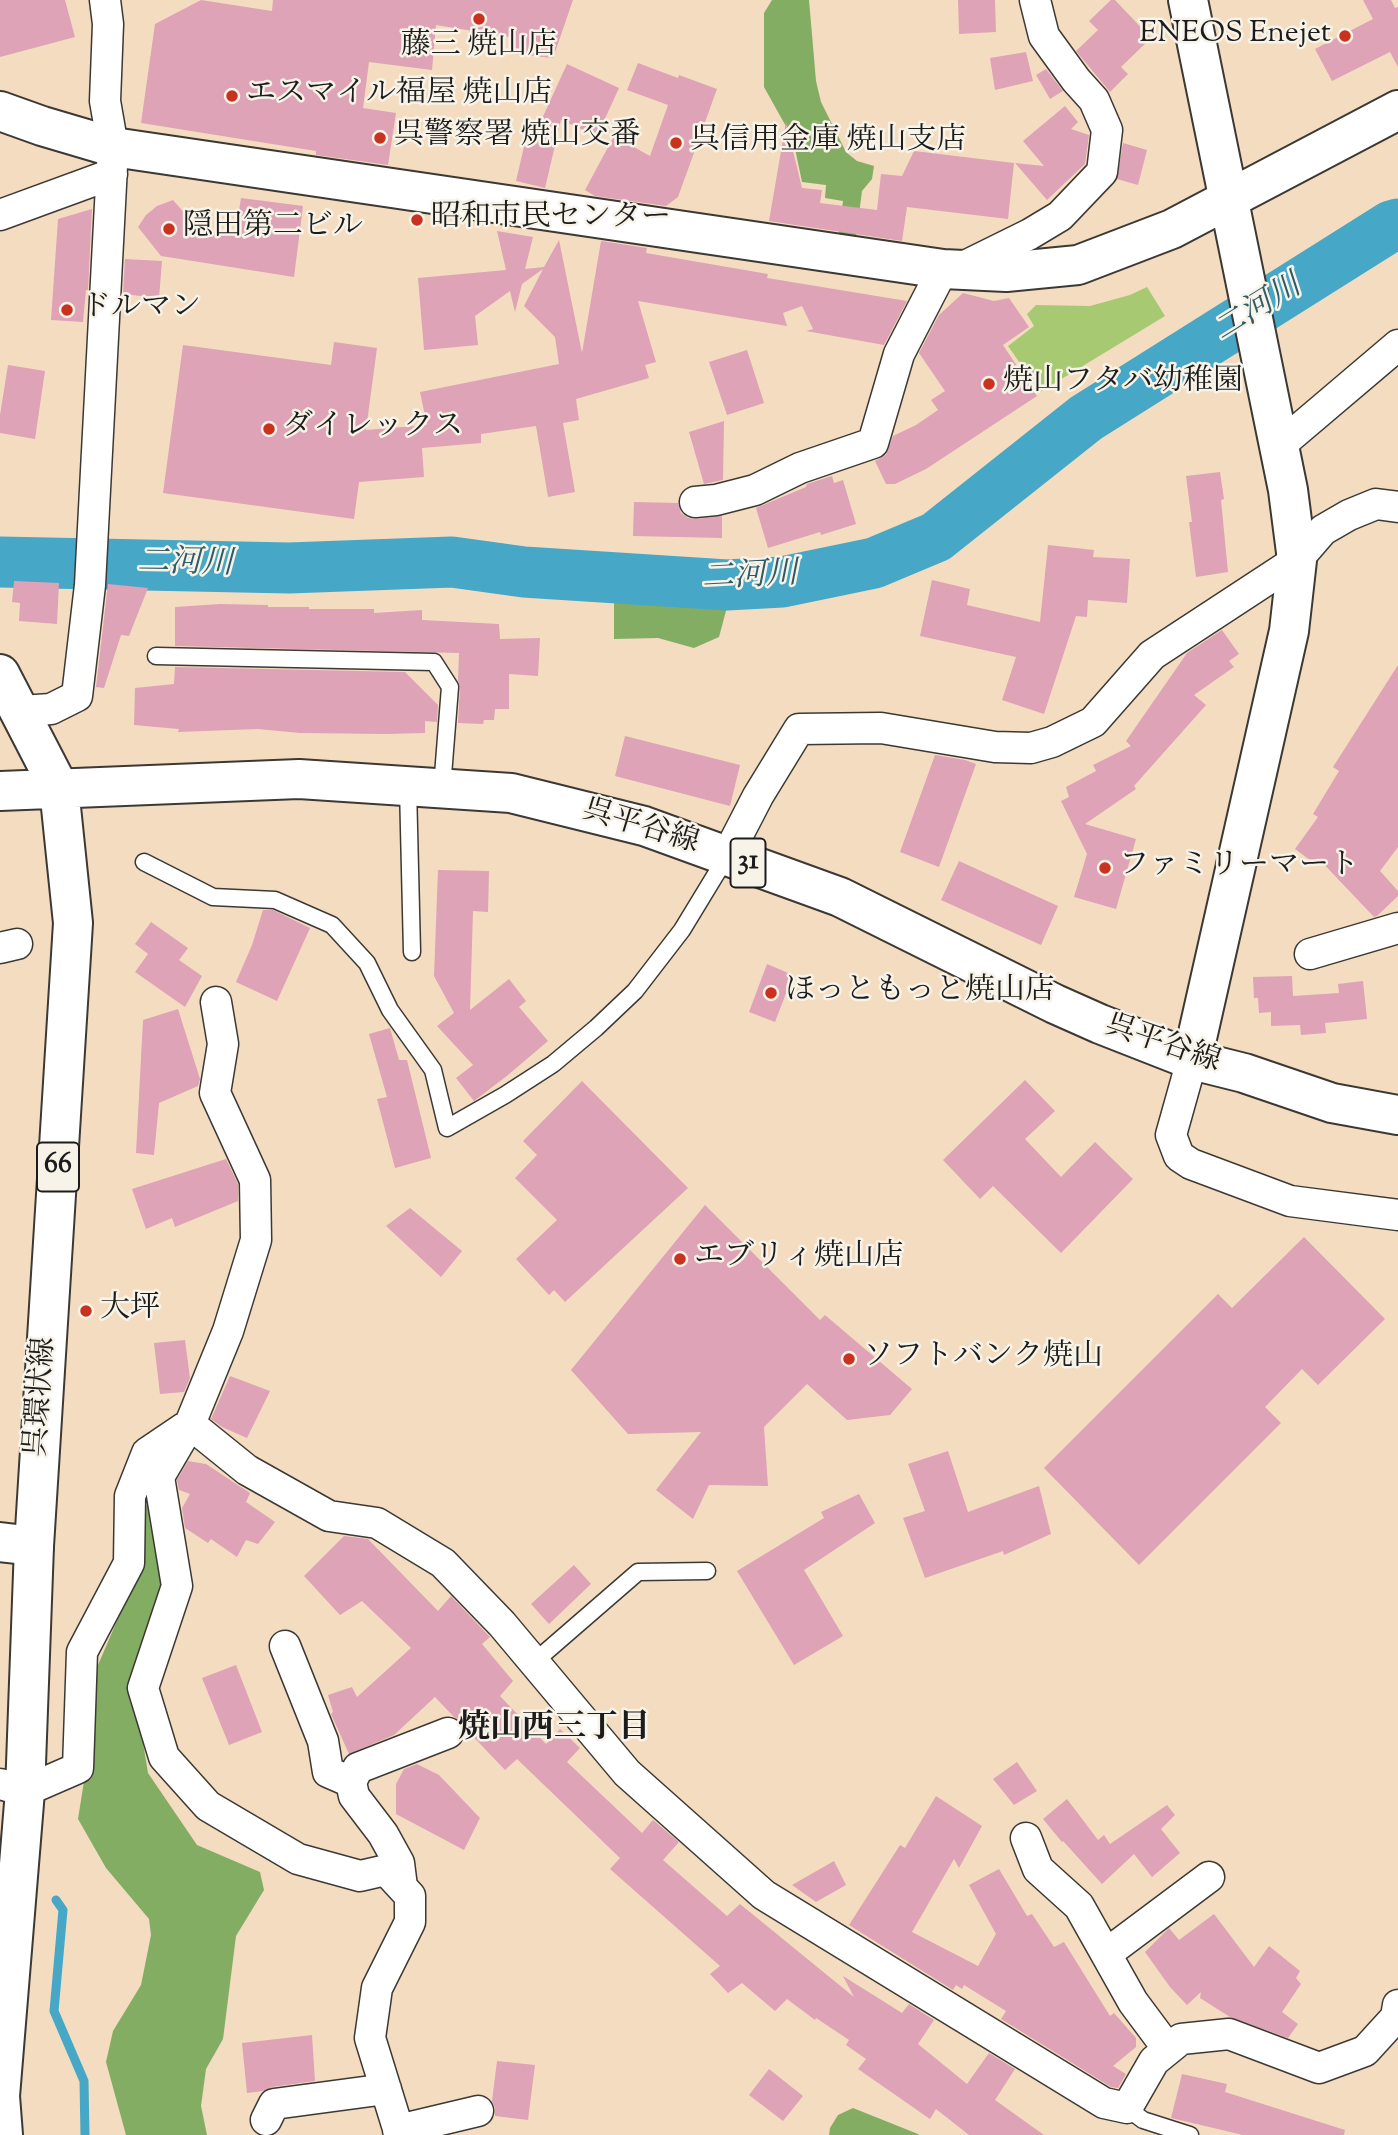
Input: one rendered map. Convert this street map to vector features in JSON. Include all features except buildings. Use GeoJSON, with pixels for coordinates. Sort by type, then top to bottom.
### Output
{"type":"FeatureCollection","features":[{"type":"Feature","properties":{"kind":"main road"},"geometry":{"type":"LineString","coordinates":[[1188,0],[1288,490],[1297,560],[1284,656],[1192,1060]]}},
{"type":"Feature","properties":{"kind":"main road"},"geometry":{"type":"LineString","coordinates":[[0,111],[42,126],[112,160],[949,270],[1006,272],[1078,265],[1172,229],[1398,110]]}},
{"type":"Feature","properties":{"kind":"main road","name":"呉環状線"},"geometry":{"type":"LineString","coordinates":[[0,674],[59,788],[74,923],[17,1544],[1,2096],[3,2135]]}},
{"type":"Feature","properties":{"kind":"main road","name":"呉平谷線"},"geometry":{"type":"LineString","coordinates":[[0,791],[299,779],[511,793],[644,826],[840,897],[1055,1004],[1192,1060],[1244,1073],[1332,1103],[1398,1115]]}},
{"type":"Feature","properties":{"kind":"street"},"geometry":{"type":"LineString","coordinates":[[21,711],[51,709],[76,696],[90,585],[112,160],[105,101],[108,24],[105,0]]}},
{"type":"Feature","properties":{"kind":"street"},"geometry":{"type":"LineString","coordinates":[[695,502],[716,500],[755,490],[800,468],[873,443],[899,354],[949,270],[1030,234],[1059,216],[1102,172],[1107,130],[1094,100],[1044,36],[1035,0]]}},
{"type":"Feature","properties":{"kind":"street"},"geometry":{"type":"LineString","coordinates":[[0,215],[112,160]]}},
{"type":"Feature","properties":{"kind":"street"},"geometry":{"type":"LineString","coordinates":[[1276,434],[1398,345]]}},
{"type":"Feature","properties":{"kind":"street"},"geometry":{"type":"LineString","coordinates":[[727,856],[758,796],[799,729],[881,728],[995,747],[1031,748],[1052,742],[1093,722],[1152,655],[1297,560],[1323,530],[1349,515],[1376,505],[1398,507]]}},
{"type":"Feature","properties":{"kind":"street"},"geometry":{"type":"LineString","coordinates":[[1310,954],[1398,928]]}},
{"type":"Feature","properties":{"kind":"street"},"geometry":{"type":"LineString","coordinates":[[216,1002],[223,1044],[215,1093],[255,1180],[256,1240],[228,1331],[190,1424],[159,1477],[177,1586],[143,1688],[164,1757],[208,1806],[298,1859],[360,1876],[386,1870],[410,1896],[410,1922],[377,1988],[370,2038],[399,2132],[478,2111]]}},
{"type":"Feature","properties":{"kind":"street"},"geometry":{"type":"LineString","coordinates":[[1192,1060],[1171,1135],[1179,1156],[1191,1164],[1290,1200],[1398,1215]]}},
{"type":"Feature","properties":{"kind":"street"},"geometry":{"type":"LineString","coordinates":[[190,1424],[247,1470],[329,1516],[377,1523],[443,1563],[502,1624],[627,1773],[764,1895],[1104,2104],[1127,2108],[1154,2062],[1181,2039],[1229,2034],[1319,2068],[1365,2051],[1396,2017],[1398,2005]]}},
{"type":"Feature","properties":{"kind":"street"},"geometry":{"type":"LineString","coordinates":[[12,1787],[78,1768],[82,1652],[129,1563],[130,1496],[147,1453],[190,1424]]}},
{"type":"Feature","properties":{"kind":"street"},"geometry":{"type":"LineString","coordinates":[[285,1646],[323,1741],[328,1772],[351,1782]]}},
{"type":"Feature","properties":{"kind":"street"},"geometry":{"type":"LineString","coordinates":[[402,1887],[399,1863],[383,1834],[354,1796],[351,1782],[358,1768],[448,1733]]}},
{"type":"Feature","properties":{"kind":"street"},"geometry":{"type":"LineString","coordinates":[[1026,1838],[1038,1869],[1079,1906],[1133,2002],[1168,2049]]}},
{"type":"Feature","properties":{"kind":"street"},"geometry":{"type":"LineString","coordinates":[[1106,1954],[1209,1877]]}},
{"type":"Feature","properties":{"kind":"street"},"geometry":{"type":"LineString","coordinates":[[266,2120],[274,2104],[386,2089]]}},
{"type":"Feature","properties":{"kind":"lane"},"geometry":{"type":"LineString","coordinates":[[156,656],[434,662],[450,687],[425,788],[412,952]]}},
{"type":"Feature","properties":{"kind":"lane"},"geometry":{"type":"LineString","coordinates":[[144,862],[213,897],[275,901],[332,925],[368,962],[390,1010],[433,1070],[447,1128],[553,1064],[635,991],[682,930],[727,856]]}},
{"type":"Feature","properties":{"kind":"lane"},"geometry":{"type":"LineString","coordinates":[[533,1663],[638,1572],[707,1570]]}},
{"type":"Feature","properties":{"kind":"lane"},"geometry":{"type":"LineString","coordinates":[[1127,2108],[1143,2120],[1190,2135]]}},
{"type":"Feature","properties":{"kind":"green space"},"geometry":{"type":"Polygon","coordinates":[[[772,0],[809,0],[816,81],[821,102],[846,152],[857,161],[874,166],[872,179],[862,191],[854,253],[837,249],[843,201],[825,198],[826,185],[802,182],[793,139],[764,87],[764,13],[772,0]]]}},
{"type":"Feature","properties":{"kind":"green space"},"geometry":{"type":"Polygon","coordinates":[[[1147,287],[1165,316],[1040,392],[1008,346],[1034,326],[1027,314],[1036,305],[1090,306],[1130,295],[1147,287]]]}},
{"type":"Feature","properties":{"kind":"green space"},"geometry":{"type":"Polygon","coordinates":[[[614,588],[731,592],[719,637],[694,648],[658,638],[614,639],[614,588]]]}},
{"type":"Feature","properties":{"kind":"green space"},"geometry":{"type":"Polygon","coordinates":[[[158,1503],[168,1585],[144,1634],[134,1688],[148,1773],[197,1845],[260,1872],[264,1890],[236,1936],[223,2039],[206,2069],[201,2106],[207,2135],[126,2135],[106,2062],[113,2031],[141,1985],[151,1935],[149,1919],[106,1868],[78,1819],[91,1737],[89,1686],[137,1574],[145,1505],[158,1503]]]}},
{"type":"Feature","properties":{"kind":"green space"},"geometry":{"type":"Polygon","coordinates":[[[853,2108],[919,2135],[829,2135],[838,2115],[853,2108]]]}},
{"type":"Feature","properties":{"kind":"waterway","name":"二河川"},"geometry":{"type":"LineString","coordinates":[[0,562],[289,568],[452,562],[524,572],[727,585],[782,582],[874,563],[936,537],[1086,418],[1398,224]]}},
{"type":"Feature","properties":{"kind":"waterway"},"geometry":{"type":"LineString","coordinates":[[56,1900],[63,1910],[54,2011],[84,2081],[85,2135]]}},
{"type":"Feature","properties":{"kind":"place","name":"藤三 焼山店"},"geometry":{"type":"Point","coordinates":[479,19]}},
{"type":"Feature","properties":{"kind":"place","name":"ENEOS Enejet"},"geometry":{"type":"Point","coordinates":[1345,36]}},
{"type":"Feature","properties":{"kind":"place","name":"エスマイル福屋 焼山店"},"geometry":{"type":"Point","coordinates":[232,96]}},
{"type":"Feature","properties":{"kind":"place","name":"呉警察署 焼山交番"},"geometry":{"type":"Point","coordinates":[380,138]}},
{"type":"Feature","properties":{"kind":"place","name":"呉信用金庫 焼山支店"},"geometry":{"type":"Point","coordinates":[676,143]}},
{"type":"Feature","properties":{"kind":"place","name":"昭和市民センター"},"geometry":{"type":"Point","coordinates":[417,220]}},
{"type":"Feature","properties":{"kind":"place","name":"隠田第二ビル"},"geometry":{"type":"Point","coordinates":[169,229]}},
{"type":"Feature","properties":{"kind":"place","name":"ドルマン"},"geometry":{"type":"Point","coordinates":[67,310]}},
{"type":"Feature","properties":{"kind":"place","name":"焼山フタバ幼稚園"},"geometry":{"type":"Point","coordinates":[989,384]}},
{"type":"Feature","properties":{"kind":"place","name":"ダイレックス"},"geometry":{"type":"Point","coordinates":[269,429]}},
{"type":"Feature","properties":{"kind":"place","name":"ファミリーマート"},"geometry":{"type":"Point","coordinates":[1105,868]}},
{"type":"Feature","properties":{"kind":"place","name":"ほっともっと焼山店"},"geometry":{"type":"Point","coordinates":[771,993]}},
{"type":"Feature","properties":{"kind":"place","name":"エブリィ焼山店"},"geometry":{"type":"Point","coordinates":[680,1259]}},
{"type":"Feature","properties":{"kind":"place","name":"大坪"},"geometry":{"type":"Point","coordinates":[86,1311]}},
{"type":"Feature","properties":{"kind":"place","name":"ソフトバンク焼山"},"geometry":{"type":"Point","coordinates":[849,1359]}},
{"type":"Feature","properties":{"kind":"district","name":"焼山西三丁目"},"geometry":{"type":"Point","coordinates":[554,1731]}}]}
